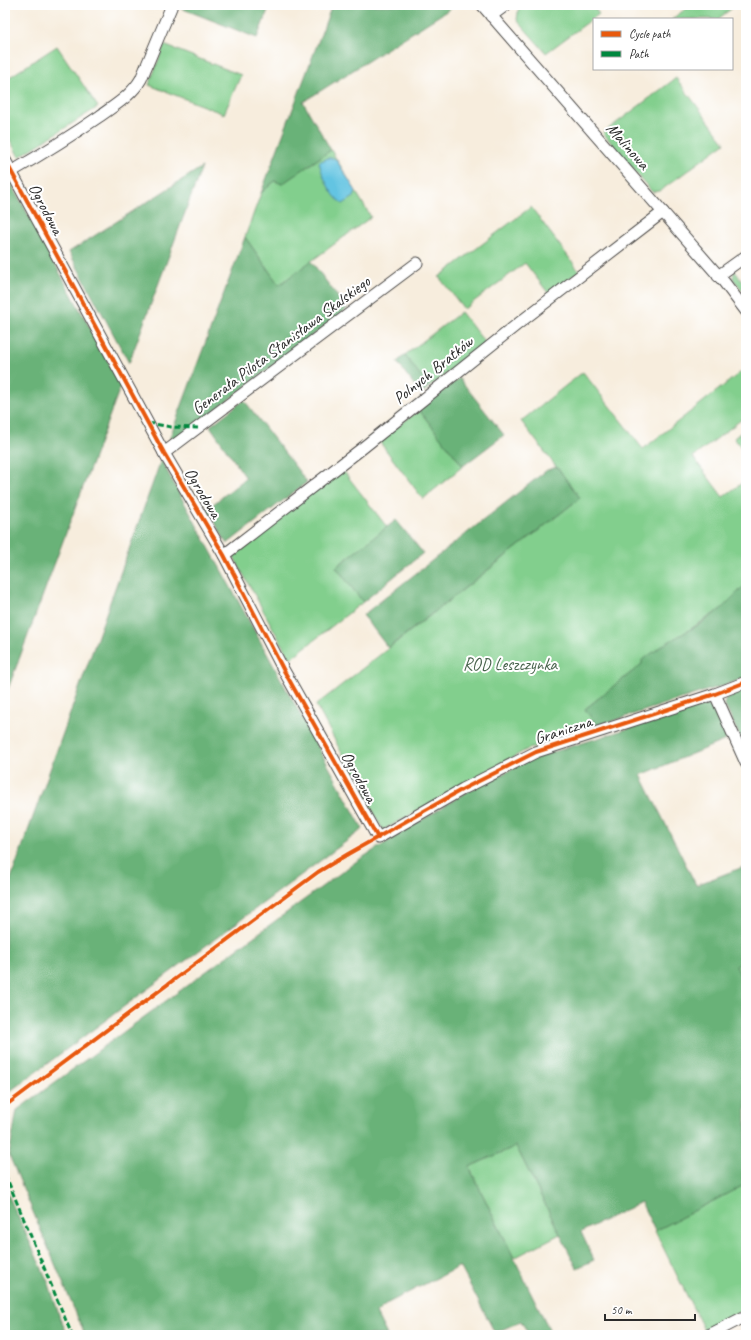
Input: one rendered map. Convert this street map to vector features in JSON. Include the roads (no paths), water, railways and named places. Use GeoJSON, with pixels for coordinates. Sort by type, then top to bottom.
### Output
{"type":"FeatureCollection","features":[{"type":"Feature","properties":{"kind":"street"},"geometry":{"type":"LineString","coordinates":[[11,172],[69,138],[135,89],[141,79],[172,5]]}},
{"type":"Feature","properties":{"kind":"street","name":"Malinowa"},"geometry":{"type":"LineString","coordinates":[[482,5],[663,212],[746,311]]}},
{"type":"Feature","properties":{"kind":"street"},"geometry":{"type":"LineString","coordinates":[[492,16],[506,5]]}},
{"type":"Feature","properties":{"kind":"street","name":"Ogrodowa"},"geometry":{"type":"LineString","coordinates":[[5,160],[164,453],[224,554],[282,669],[378,838]]}},
{"type":"Feature","properties":{"kind":"street","name":"Polnych Bratków"},"geometry":{"type":"LineString","coordinates":[[224,554],[360,450],[519,323],[663,212]]}},
{"type":"Feature","properties":{"kind":"street"},"geometry":{"type":"LineString","coordinates":[[718,276],[746,256]]}},
{"type":"Feature","properties":{"kind":"street","name":"Generała Pilota Stanisława Skalskiego"},"geometry":{"type":"LineString","coordinates":[[164,453],[346,318],[417,263]]}},
{"type":"Feature","properties":{"kind":"street","name":"Graniczna"},"geometry":{"type":"LineString","coordinates":[[378,838],[463,789],[536,752],[714,694],[746,682]]}},
{"type":"Feature","properties":{"kind":"street"},"geometry":{"type":"LineString","coordinates":[[714,694],[746,763]]}},
{"type":"Feature","properties":{"kind":"street"},"geometry":{"type":"LineString","coordinates":[[709,1335],[746,1316]]}},
{"type":"Feature","properties":{"kind":"water"},"geometry":{"type":"Polygon","coordinates":[[[328,158],[334,158],[337,161],[356,191],[354,197],[343,204],[331,191],[320,167],[319,162],[328,158]]]}},
{"type":"Feature","properties":{"kind":"park label","name":"ROD Leszczynka"},"geometry":{"type":"Point","coordinates":[510,664]}}]}
